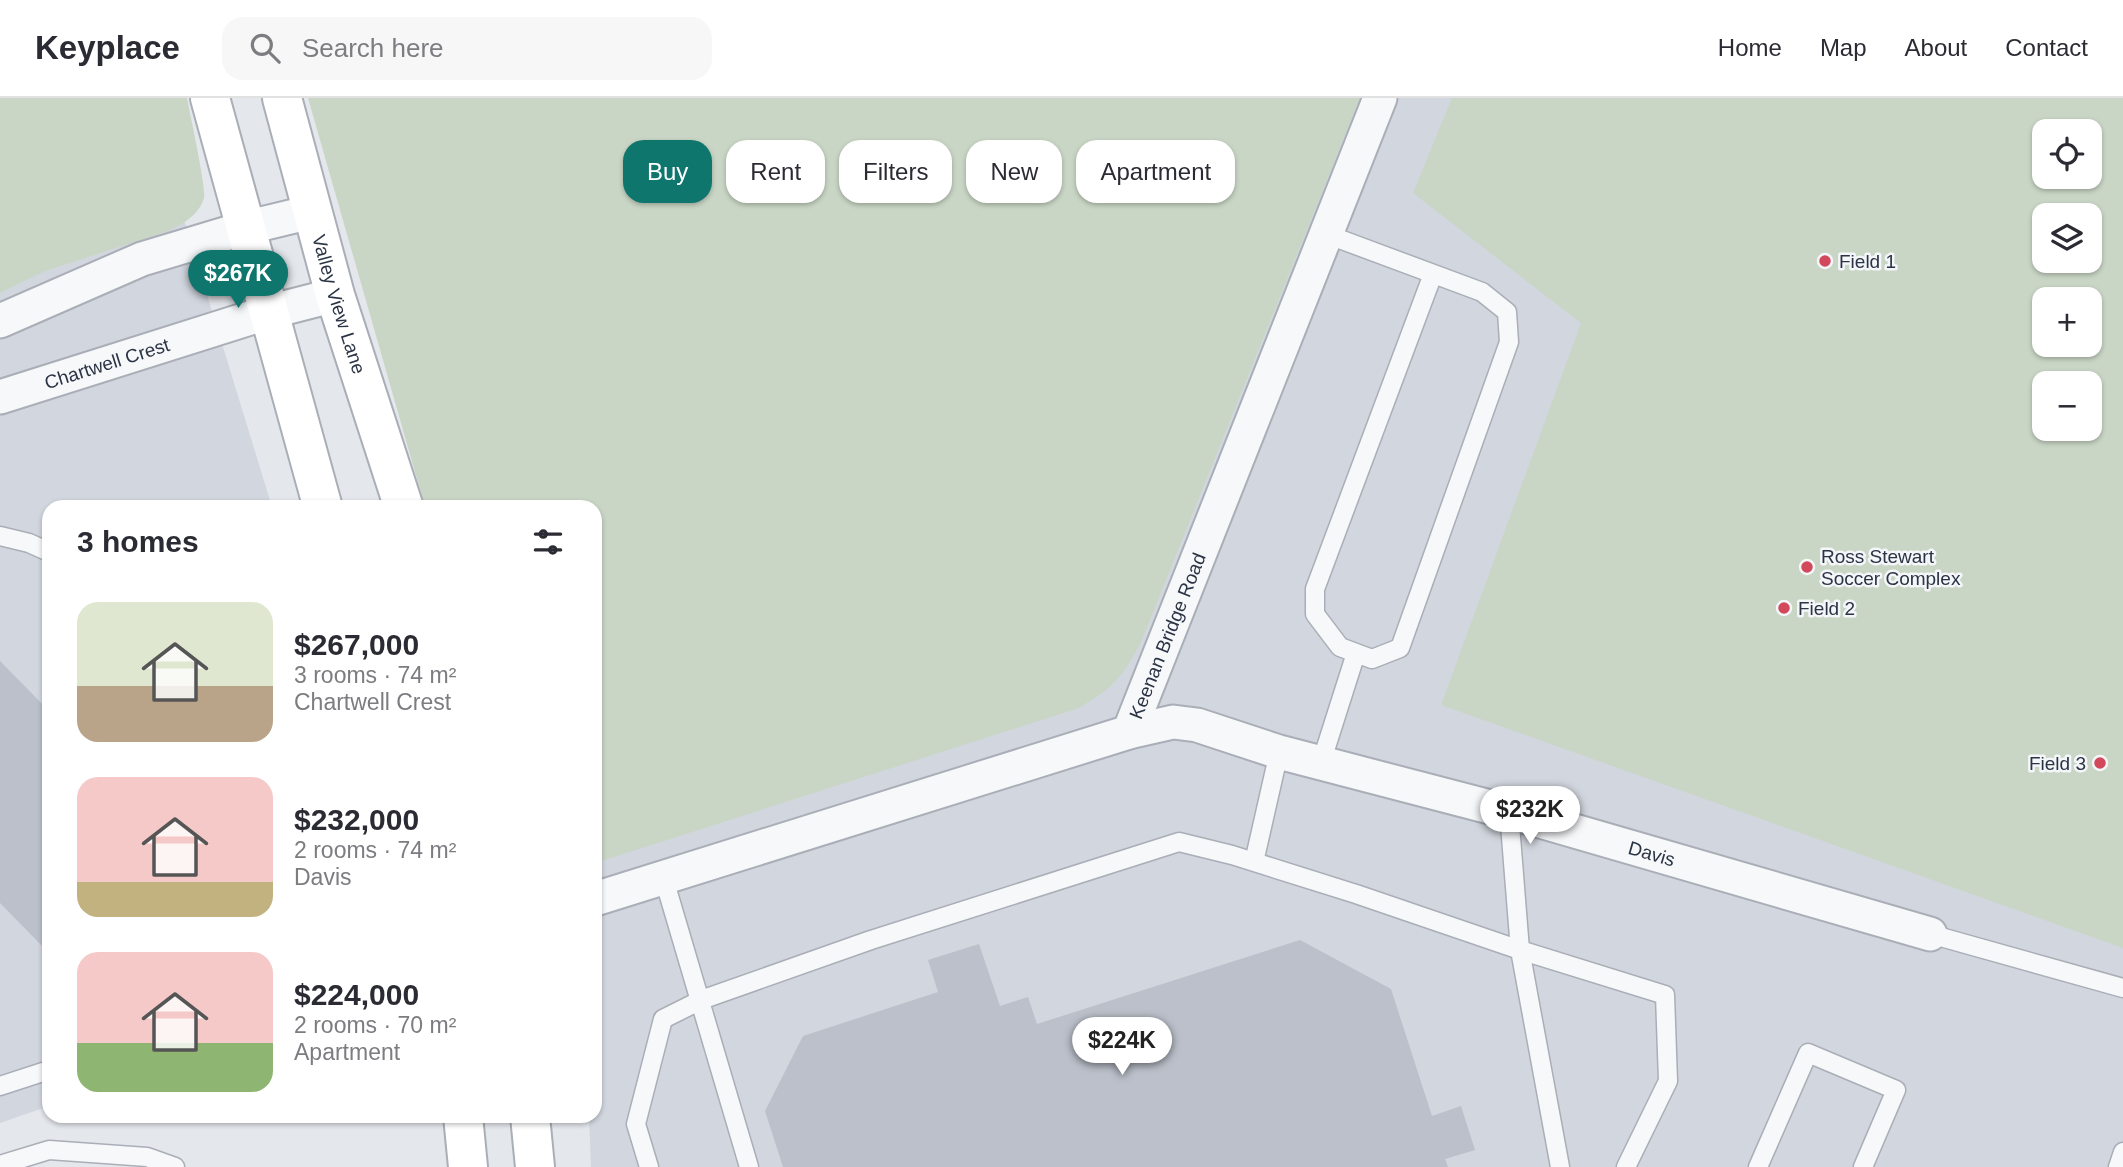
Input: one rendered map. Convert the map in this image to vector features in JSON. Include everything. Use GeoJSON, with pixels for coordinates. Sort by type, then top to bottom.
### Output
{"type":"FeatureCollection","features":[{"type":"Feature","properties":{"kind":"main road"},"geometry":{"type":"LineString","coordinates":[[210,98],[321,500]]}},
{"type":"Feature","properties":{"kind":"main road","name":"Valley View Lane"},"geometry":{"type":"LineString","coordinates":[[282,98],[335,295],[401,500]]}},
{"type":"Feature","properties":{"kind":"main road"},"geometry":{"type":"LineString","coordinates":[[464,1123],[468,1167]]}},
{"type":"Feature","properties":{"kind":"main road"},"geometry":{"type":"LineString","coordinates":[[531,1123],[535,1167]]}},
{"type":"Feature","properties":{"kind":"street","name":"Keenan Bridge Road"},"geometry":{"type":"LineString","coordinates":[[602,897],[1129,732],[1380,98]]}},
{"type":"Feature","properties":{"kind":"street"},"geometry":{"type":"LineString","coordinates":[[0,321],[142,259],[245,228],[311,212]]}},
{"type":"Feature","properties":{"kind":"street","name":"Chartwell Crest"},"geometry":{"type":"LineString","coordinates":[[0,397],[270,312],[335,295]]}},
{"type":"Feature","properties":{"kind":"street","name":"Davis"},"geometry":{"type":"LineString","coordinates":[[1129,732],[1173,722],[1197,726],[1279,752],[1509,812],[1930,934]]}},
{"type":"Feature","properties":{"kind":"lane"},"geometry":{"type":"LineString","coordinates":[[1326,234],[1482,292],[1507,312],[1509,342],[1400,649],[1372,659],[1340,647],[1315,614],[1315,589],[1433,274]]}},
{"type":"Feature","properties":{"kind":"lane"},"geometry":{"type":"LineString","coordinates":[[0,536],[42,549]]}},
{"type":"Feature","properties":{"kind":"lane"},"geometry":{"type":"LineString","coordinates":[[1321,763],[1356,653]]}},
{"type":"Feature","properties":{"kind":"lane"},"geometry":{"type":"LineString","coordinates":[[1254,862],[1279,752]]}},
{"type":"Feature","properties":{"kind":"lane"},"geometry":{"type":"LineString","coordinates":[[1509,812],[1520,950],[1560,1167]]}},
{"type":"Feature","properties":{"kind":"lane"},"geometry":{"type":"LineString","coordinates":[[649,1167],[636,1124],[663,1019],[701,1000],[871,940],[1179,842],[1254,862],[1665,995],[1668,1082],[1626,1167]]}},
{"type":"Feature","properties":{"kind":"lane"},"geometry":{"type":"LineString","coordinates":[[664,879],[749,1167]]}},
{"type":"Feature","properties":{"kind":"lane"},"geometry":{"type":"LineString","coordinates":[[1930,934],[2123,988]]}},
{"type":"Feature","properties":{"kind":"lane"},"geometry":{"type":"LineString","coordinates":[[1758,1167],[1808,1054],[1896,1090],[1863,1167]]}},
{"type":"Feature","properties":{"kind":"lane"},"geometry":{"type":"LineString","coordinates":[[0,1086],[42,1072]]}},
{"type":"Feature","properties":{"kind":"lane"},"geometry":{"type":"LineString","coordinates":[[0,1165],[48,1150],[147,1157],[175,1167]]}},
{"type":"Feature","properties":{"kind":"lane"},"geometry":{"type":"LineString","coordinates":[[2118,1167],[2123,1152]]}},
{"type":"Feature","properties":{"kind":"shaded area"},"geometry":{"type":"Polygon","coordinates":[[[0,98],[178,200],[270,500],[42,500],[42,1108],[0,1123],[0,98]]]}},
{"type":"Feature","properties":{"kind":"shaded area"},"geometry":{"type":"Polygon","coordinates":[[[354,98],[2123,98],[2123,1167],[591,1167],[589,1123],[602,1123],[602,500],[590,500],[354,98]]]}},
{"type":"Feature","properties":{"kind":"green space"},"geometry":{"type":"Polygon","coordinates":[[[0,98],[187,98],[203,180],[202,204],[190,218],[168,231],[45,271],[0,293],[0,98]]]}},
{"type":"Feature","properties":{"kind":"green space"},"geometry":{"type":"Polygon","coordinates":[[[308,98],[1360,98],[1141,642],[1116,681],[1079,708],[602,861],[602,500],[423,500],[308,98]]]}},
{"type":"Feature","properties":{"kind":"green space","name":"Ross Stewart Soccer Complex"},"geometry":{"type":"Polygon","coordinates":[[[1452,98],[2123,98],[2123,948],[1441,705],[1581,323],[1413,193],[1452,98]]]}},
{"type":"Feature","properties":{"kind":"building"},"geometry":{"type":"Polygon","coordinates":[[[0,661],[42,704],[42,946],[0,903],[0,661]]]}},
{"type":"Feature","properties":{"kind":"building"},"geometry":{"type":"Polygon","coordinates":[[[1300,940],[1391,989],[1432,1116],[1461,1106],[1475,1150],[1445,1159],[1448,1167],[783,1167],[765,1111],[803,1036],[938,992],[928,960],[979,944],[1000,1006],[1028,997],[1037,1024],[1300,940]]]}},
{"type":"Feature","properties":{"kind":"place","name":"Field 1"},"geometry":{"type":"Point","coordinates":[1825,261]}},
{"type":"Feature","properties":{"kind":"place","name":"Ross Stewart Soccer Complex"},"geometry":{"type":"Point","coordinates":[1807,567]}},
{"type":"Feature","properties":{"kind":"place","name":"Field 2"},"geometry":{"type":"Point","coordinates":[1784,608]}},
{"type":"Feature","properties":{"kind":"place","name":"Field 3"},"geometry":{"type":"Point","coordinates":[2100,763]}}]}
